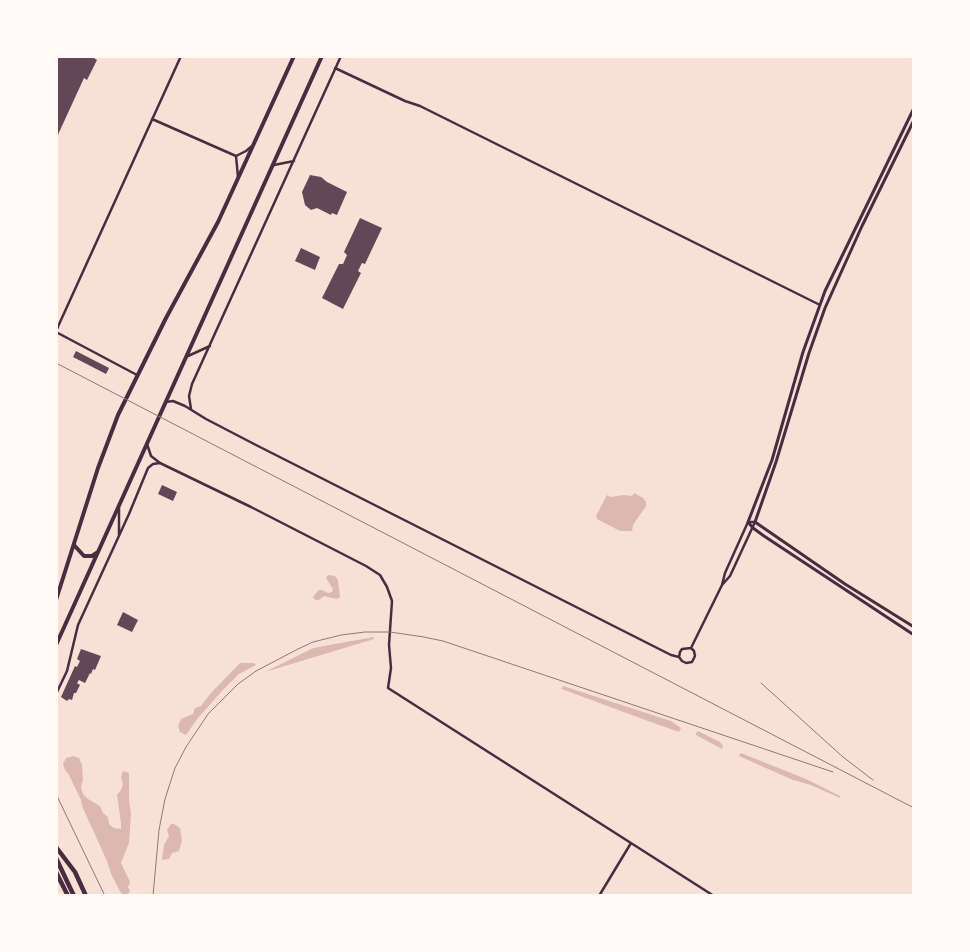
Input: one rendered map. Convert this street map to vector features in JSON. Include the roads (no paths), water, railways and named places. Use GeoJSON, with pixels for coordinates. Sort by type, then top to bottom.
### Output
{"type":"FeatureCollection","features":[{"type":"Feature","properties":{"kind":"highway"},"geometry":{"type":"LineString","coordinates":[[56,847],[75,872],[86,896]]}},
{"type":"Feature","properties":{"kind":"highway"},"geometry":{"type":"LineString","coordinates":[[56,858],[74,896]]}},
{"type":"Feature","properties":{"kind":"highway"},"geometry":{"type":"LineString","coordinates":[[56,872],[68,896]]}},
{"type":"Feature","properties":{"kind":"main road"},"geometry":{"type":"LineString","coordinates":[[56,600],[105,449],[118,415],[166,318],[210,238],[294,56]]}},
{"type":"Feature","properties":{"kind":"main road"},"geometry":{"type":"LineString","coordinates":[[56,645],[322,56]]}},
{"type":"Feature","properties":{"kind":"main road"},"geometry":{"type":"LineString","coordinates":[[74,545],[84,556],[92,556],[98,552]]}},
{"type":"Feature","properties":{"kind":"street"},"geometry":{"type":"LineString","coordinates":[[137,375],[56,332],[181,56]]}},
{"type":"Feature","properties":{"kind":"street"},"geometry":{"type":"LineString","coordinates":[[191,410],[189,402],[190,390],[341,56]]}},
{"type":"Feature","properties":{"kind":"street"},"geometry":{"type":"LineString","coordinates":[[335,68],[405,101],[420,106],[820,305]]}},
{"type":"Feature","properties":{"kind":"street"},"geometry":{"type":"LineString","coordinates":[[691,648],[722,585],[748,522],[773,455],[803,352],[827,286],[914,108]]}},
{"type":"Feature","properties":{"kind":"street"},"geometry":{"type":"LineString","coordinates":[[152,119],[236,156]]}},
{"type":"Feature","properties":{"kind":"street"},"geometry":{"type":"LineString","coordinates":[[722,585],[730,576],[753,528],[825,308],[862,226],[914,120]]}},
{"type":"Feature","properties":{"kind":"street"},"geometry":{"type":"LineString","coordinates":[[236,156],[254,144]]}},
{"type":"Feature","properties":{"kind":"street"},"geometry":{"type":"LineString","coordinates":[[236,156],[238,179]]}},
{"type":"Feature","properties":{"kind":"street"},"geometry":{"type":"LineString","coordinates":[[272,166],[294,161]]}},
{"type":"Feature","properties":{"kind":"street"},"geometry":{"type":"LineString","coordinates":[[186,356],[210,346]]}},
{"type":"Feature","properties":{"kind":"street"},"geometry":{"type":"LineString","coordinates":[[166,402],[176,402],[256,445],[671,655],[679,657],[686,663],[692,662],[695,654],[691,648]]}},
{"type":"Feature","properties":{"kind":"street"},"geometry":{"type":"LineString","coordinates":[[146,443],[152,456],[160,463],[278,520],[380,575],[388,587],[392,601],[388,688],[714,896]]}},
{"type":"Feature","properties":{"kind":"street"},"geometry":{"type":"LineString","coordinates":[[56,694],[67,671],[78,625],[148,468],[153,464],[160,463]]}},
{"type":"Feature","properties":{"kind":"street"},"geometry":{"type":"LineString","coordinates":[[119,536],[120,504]]}},
{"type":"Feature","properties":{"kind":"street"},"geometry":{"type":"LineString","coordinates":[[748,522],[755,522],[845,584],[914,627]]}},
{"type":"Feature","properties":{"kind":"street"},"geometry":{"type":"LineString","coordinates":[[748,522],[753,528],[914,635]]}},
{"type":"Feature","properties":{"kind":"street"},"geometry":{"type":"LineString","coordinates":[[679,657],[682,649],[691,648]]}},
{"type":"Feature","properties":{"kind":"street"},"geometry":{"type":"LineString","coordinates":[[599,896],[631,843]]}},
{"type":"Feature","properties":{"kind":"railway"},"geometry":{"type":"LineString","coordinates":[[56,363],[914,808]]}},
{"type":"Feature","properties":{"kind":"railway"},"geometry":{"type":"LineString","coordinates":[[153,896],[159,830],[165,799],[175,768],[186,747],[208,714],[238,684],[256,671],[313,642],[341,635],[365,632],[390,632],[443,641],[833,772]]}},
{"type":"Feature","properties":{"kind":"railway"},"geometry":{"type":"LineString","coordinates":[[761,683],[843,757],[873,780]]}},
{"type":"Feature","properties":{"kind":"railway"},"geometry":{"type":"LineString","coordinates":[[56,794],[105,896]]}}]}
